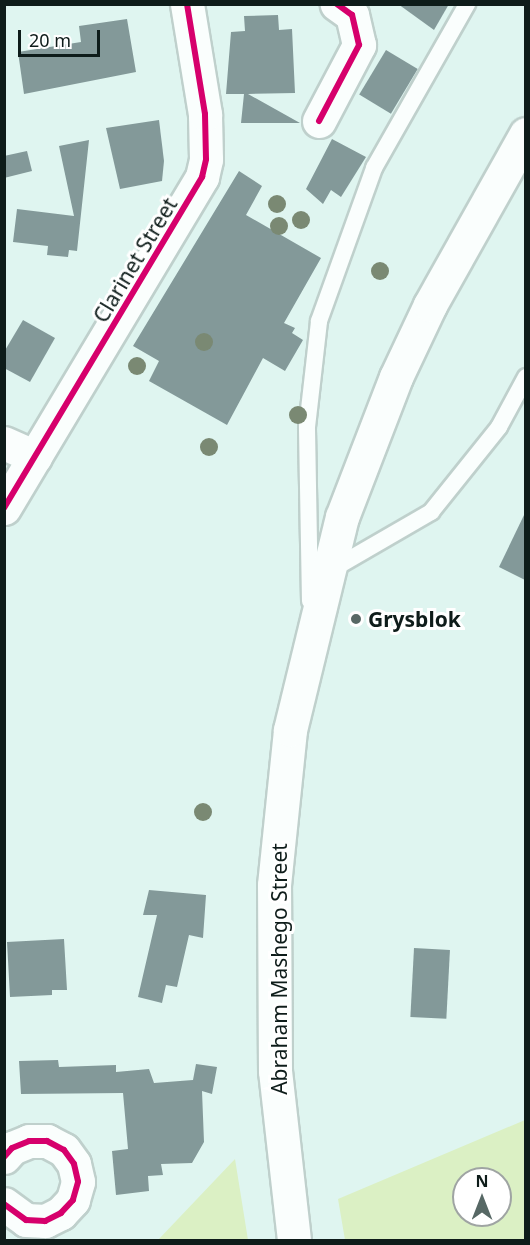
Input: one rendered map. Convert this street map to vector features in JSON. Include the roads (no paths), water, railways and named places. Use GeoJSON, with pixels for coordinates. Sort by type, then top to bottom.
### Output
{"type":"FeatureCollection","features":[{"type":"Feature","properties":{"kind":"main road","name":"Clarinet Street"},"geometry":{"type":"LineString","coordinates":[[4,508],[201,177],[206,159],[205,114],[187,4]]}},
{"type":"Feature","properties":{"kind":"main road"},"geometry":{"type":"LineString","coordinates":[[319,121],[359,45],[352,15],[338,4]]}},
{"type":"Feature","properties":{"kind":"main road","name":"Abraham Mashego Street"},"geometry":{"type":"LineString","coordinates":[[294,1240],[275,1071],[274,885],[290,730],[311,632],[342,517],[396,377],[430,306],[525,134]]}},
{"type":"Feature","properties":{"kind":"main road"},"geometry":{"type":"LineString","coordinates":[[4,443],[35,457]]}},
{"type":"Feature","properties":{"kind":"main road"},"geometry":{"type":"LineString","coordinates":[[4,1204],[27,1220],[45,1221],[62,1214],[74,1200],[78,1182],[74,1164],[64,1150],[38,1141],[7,1147]]}},
{"type":"Feature","properties":{"kind":"lane"},"geometry":{"type":"LineString","coordinates":[[311,632],[307,427],[319,321],[374,168],[467,4]]}},
{"type":"Feature","properties":{"kind":"lane"},"geometry":{"type":"LineString","coordinates":[[328,572],[431,512],[499,427],[525,376]]}},
{"type":"Feature","properties":{"kind":"place","name":"Grysblok"},"geometry":{"type":"Point","coordinates":[356,619]}}]}
